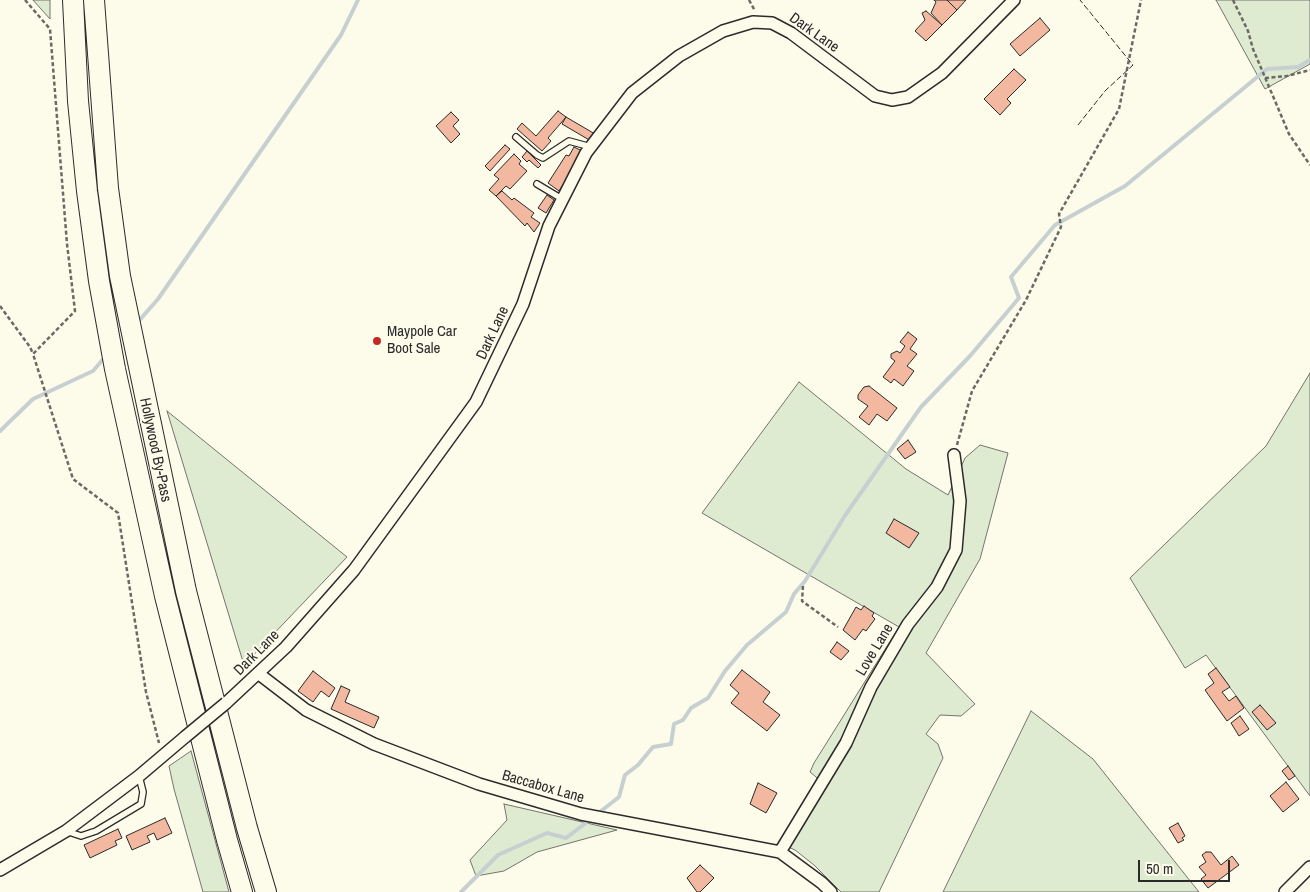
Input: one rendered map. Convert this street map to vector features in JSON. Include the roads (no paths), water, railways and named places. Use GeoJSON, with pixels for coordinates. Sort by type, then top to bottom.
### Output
{"type":"FeatureCollection","features":[{"type":"Feature","properties":{"kind":"highway","name":"Hollywood By-Pass"},"geometry":{"type":"LineString","coordinates":[[73,0],[78,101],[87,191],[106,320],[139,485],[165,596],[226,840],[242,892]]}},
{"type":"Feature","properties":{"kind":"highway","name":"Hollywood By-Pass"},"geometry":{"type":"LineString","coordinates":[[94,0],[107,178],[122,285],[186,591],[247,828],[266,892]]}},
{"type":"Feature","properties":{"kind":"street","name":"Dark Lane"},"geometry":{"type":"LineString","coordinates":[[0,870],[66,831],[139,776],[226,703],[259,674],[354,570],[476,402],[523,304],[549,226],[562,200],[591,147],[632,93],[680,56],[723,31],[753,22],[772,23],[791,33],[875,96],[892,100],[908,97],[925,87],[1014,0]]}},
{"type":"Feature","properties":{"kind":"street","name":"Love Lane"},"geometry":{"type":"LineString","coordinates":[[780,852],[846,743],[870,687],[908,624],[937,587],[956,550],[960,501],[954,455]]}},
{"type":"Feature","properties":{"kind":"street","name":"Baccabox Lane"},"geometry":{"type":"LineString","coordinates":[[259,674],[306,710],[374,744],[480,784],[580,814],[780,852],[822,883],[830,892]]}},
{"type":"Feature","properties":{"kind":"street"},"geometry":{"type":"LineString","coordinates":[[1286,892],[1310,866]]}},
{"type":"Feature","properties":{"kind":"lane"},"geometry":{"type":"LineString","coordinates":[[516,137],[542,158],[569,141],[591,147]]}},
{"type":"Feature","properties":{"kind":"lane"},"geometry":{"type":"LineString","coordinates":[[537,184],[562,200]]}},
{"type":"Feature","properties":{"kind":"lane"},"geometry":{"type":"LineString","coordinates":[[66,831],[81,836],[96,831],[142,804],[143,792],[139,776]]}},
{"type":"Feature","properties":{"kind":"waterway"},"geometry":{"type":"LineString","coordinates":[[137,323],[158,299],[341,35],[358,0]]}},
{"type":"Feature","properties":{"kind":"waterway"},"geometry":{"type":"LineString","coordinates":[[596,815],[619,797],[625,775],[638,765],[653,747],[671,744],[674,724],[683,720],[691,708],[708,698],[725,671],[747,645],[786,612],[794,594],[805,581],[846,514],[921,407],[970,356],[1019,298],[1011,277],[1055,225],[1125,186],[1267,69],[1298,67],[1310,60]]}},
{"type":"Feature","properties":{"kind":"waterway"},"geometry":{"type":"LineString","coordinates":[[0,431],[33,399],[93,371],[105,357]]}},
{"type":"Feature","properties":{"kind":"waterway"},"geometry":{"type":"LineString","coordinates":[[461,892],[498,855],[547,833],[566,838],[591,819]]}},
{"type":"Feature","properties":{"kind":"place","name":"Maypole Car Boot Sale"},"geometry":{"type":"Point","coordinates":[377,341]}}]}
